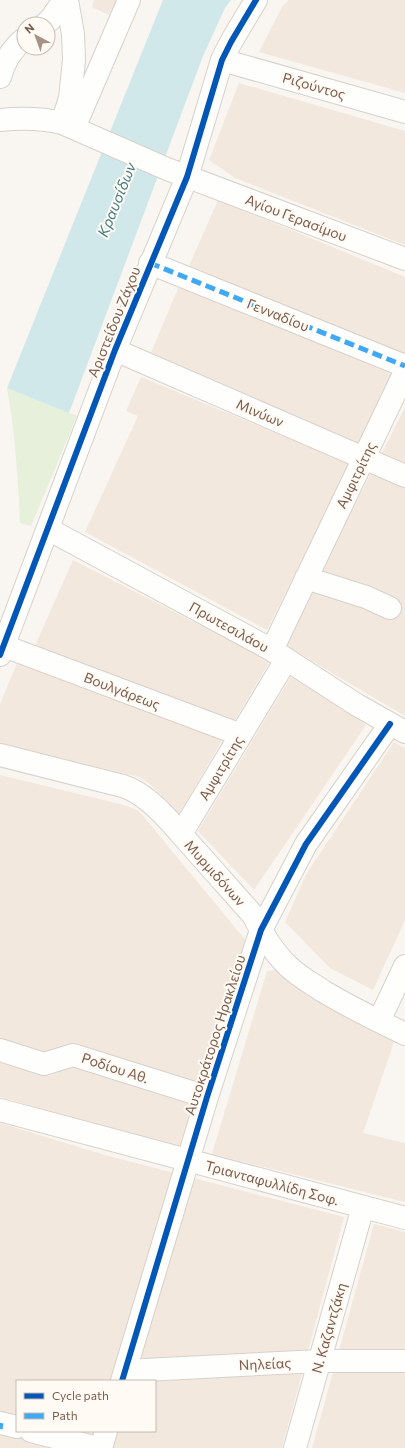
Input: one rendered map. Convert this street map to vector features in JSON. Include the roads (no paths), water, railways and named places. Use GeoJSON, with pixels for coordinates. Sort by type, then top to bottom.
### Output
{"type":"FeatureCollection","features":[{"type":"Feature","properties":{"kind":"street"},"geometry":{"type":"LineString","coordinates":[[53,16],[65,0]]}},
{"type":"Feature","properties":{"kind":"street"},"geometry":{"type":"LineString","coordinates":[[65,0],[73,34],[74,60],[68,126]]}},
{"type":"Feature","properties":{"kind":"street"},"geometry":{"type":"LineString","coordinates":[[68,126],[129,0]]}},
{"type":"Feature","properties":{"kind":"street","name":"Αριστείδου Ζάχου"},"geometry":{"type":"LineString","coordinates":[[2,651],[115,350],[150,263],[177,173],[222,60],[256,0]]}},
{"type":"Feature","properties":{"kind":"street"},"geometry":{"type":"LineString","coordinates":[[0,77],[3,66],[16,46]]}},
{"type":"Feature","properties":{"kind":"street","name":"Ριζούντος"},"geometry":{"type":"LineString","coordinates":[[222,60],[405,112]]}},
{"type":"Feature","properties":{"kind":"street","name":"Αγίου Γερασίμου"},"geometry":{"type":"LineString","coordinates":[[0,120],[30,118],[50,120],[68,126],[177,173],[405,259]]}},
{"type":"Feature","properties":{"kind":"street","name":"Γενναδίου"},"geometry":{"type":"LineString","coordinates":[[150,263],[405,366]]}},
{"type":"Feature","properties":{"kind":"street","name":"Μινύων"},"geometry":{"type":"LineString","coordinates":[[115,350],[405,476]]}},
{"type":"Feature","properties":{"kind":"street","name":"Αμφιτρίτης"},"geometry":{"type":"LineString","coordinates":[[181,834],[241,736],[279,655],[306,578],[405,372]]}},
{"type":"Feature","properties":{"kind":"street","name":"Πρωτεσιλάου"},"geometry":{"type":"LineString","coordinates":[[48,529],[279,655],[357,705],[397,728]]}},
{"type":"Feature","properties":{"kind":"street"},"geometry":{"type":"LineString","coordinates":[[306,578],[366,598],[390,608]]}},
{"type":"Feature","properties":{"kind":"street","name":"Βουλγάρεως"},"geometry":{"type":"LineString","coordinates":[[2,651],[241,736]]}},
{"type":"Feature","properties":{"kind":"street","name":"Αυτοκράτορος Ηρακλείου"},"geometry":{"type":"LineString","coordinates":[[123,1376],[207,1097],[261,930],[306,844],[397,728]]}},
{"type":"Feature","properties":{"kind":"street","name":"Μυρμιδόνων"},"geometry":{"type":"LineString","coordinates":[[0,755],[130,788],[148,801],[181,834],[253,915],[277,954],[298,975],[349,1006],[405,1034]]}},
{"type":"Feature","properties":{"kind":"street"},"geometry":{"type":"LineString","coordinates":[[379,1021],[405,966]]}},
{"type":"Feature","properties":{"kind":"street","name":"Ροδίου Αθ."},"geometry":{"type":"LineString","coordinates":[[0,1050],[44,1064],[73,1054],[207,1097]]}},
{"type":"Feature","properties":{"kind":"street","name":"Τριανταφυλλίδη Σοφ."},"geometry":{"type":"LineString","coordinates":[[0,1110],[405,1218]]}},
{"type":"Feature","properties":{"kind":"street","name":"Ν. Καζαντζάκη"},"geometry":{"type":"LineString","coordinates":[[295,1448],[363,1207]]}},
{"type":"Feature","properties":{"kind":"street","name":"Νηλείας"},"geometry":{"type":"LineString","coordinates":[[123,1376],[319,1361],[405,1361]]}},
{"type":"Feature","properties":{"kind":"street"},"geometry":{"type":"LineString","coordinates":[[35,1432],[97,1448]]}},
{"type":"Feature","properties":{"kind":"street"},"geometry":{"type":"LineString","coordinates":[[101,1448],[106,1432]]}},
{"type":"Feature","properties":{"kind":"water","name":"Κραυσίδων"},"geometry":{"type":"Polygon","coordinates":[[[163,0],[231,0],[225,8],[203,56],[69,413],[7,388],[163,0]]]}}]}
